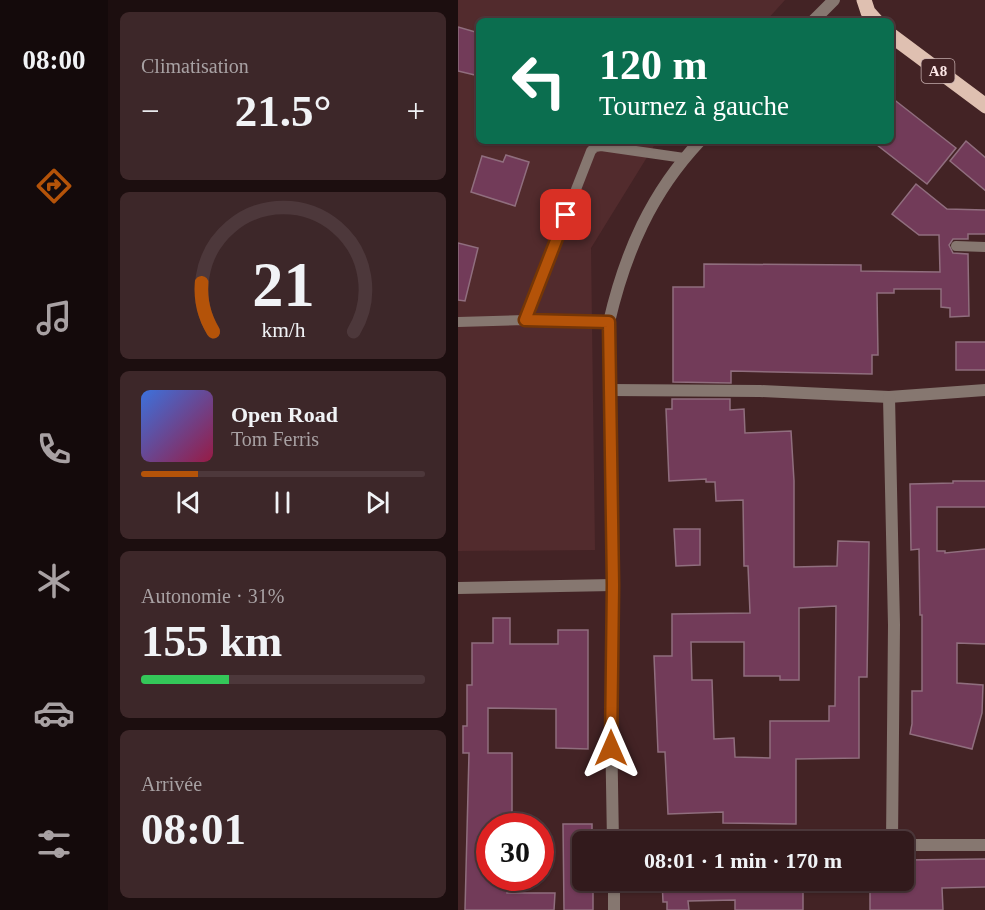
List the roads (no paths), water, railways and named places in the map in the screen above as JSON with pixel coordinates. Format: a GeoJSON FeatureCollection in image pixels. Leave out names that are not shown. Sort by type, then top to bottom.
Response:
{"type":"FeatureCollection","features":[{"type":"Feature","properties":{"kind":"main road"},"geometry":{"type":"LineString","coordinates":[[864,0],[868,12],[873,18]]}},
{"type":"Feature","properties":{"kind":"main road","name":"A8"},"geometry":{"type":"LineString","coordinates":[[894,37],[986,106]]}},
{"type":"Feature","properties":{"kind":"street"},"geometry":{"type":"LineString","coordinates":[[816,18],[834,0]]}},
{"type":"Feature","properties":{"kind":"street"},"geometry":{"type":"LineString","coordinates":[[612,831],[613,585],[609,322],[618,285],[649,209],[684,158],[697,144]]}},
{"type":"Feature","properties":{"kind":"street"},"geometry":{"type":"LineString","coordinates":[[610,390],[760,391],[889,397],[986,390]]}},
{"type":"Feature","properties":{"kind":"street"},"geometry":{"type":"LineString","coordinates":[[889,397],[894,625],[892,831]]}},
{"type":"Feature","properties":{"kind":"street"},"geometry":{"type":"LineString","coordinates":[[458,588],[613,585]]}},
{"type":"Feature","properties":{"kind":"street"},"geometry":{"type":"LineString","coordinates":[[914,845],[986,845]]}},
{"type":"Feature","properties":{"kind":"street"},"geometry":{"type":"LineString","coordinates":[[614,891],[614,910]]}},
{"type":"Feature","properties":{"kind":"lane"},"geometry":{"type":"LineString","coordinates":[[525,320],[591,151],[601,146],[684,158]]}},
{"type":"Feature","properties":{"kind":"lane"},"geometry":{"type":"LineString","coordinates":[[956,246],[986,247]]}},
{"type":"Feature","properties":{"kind":"lane"},"geometry":{"type":"LineString","coordinates":[[458,322],[525,320],[609,322]]}}]}
